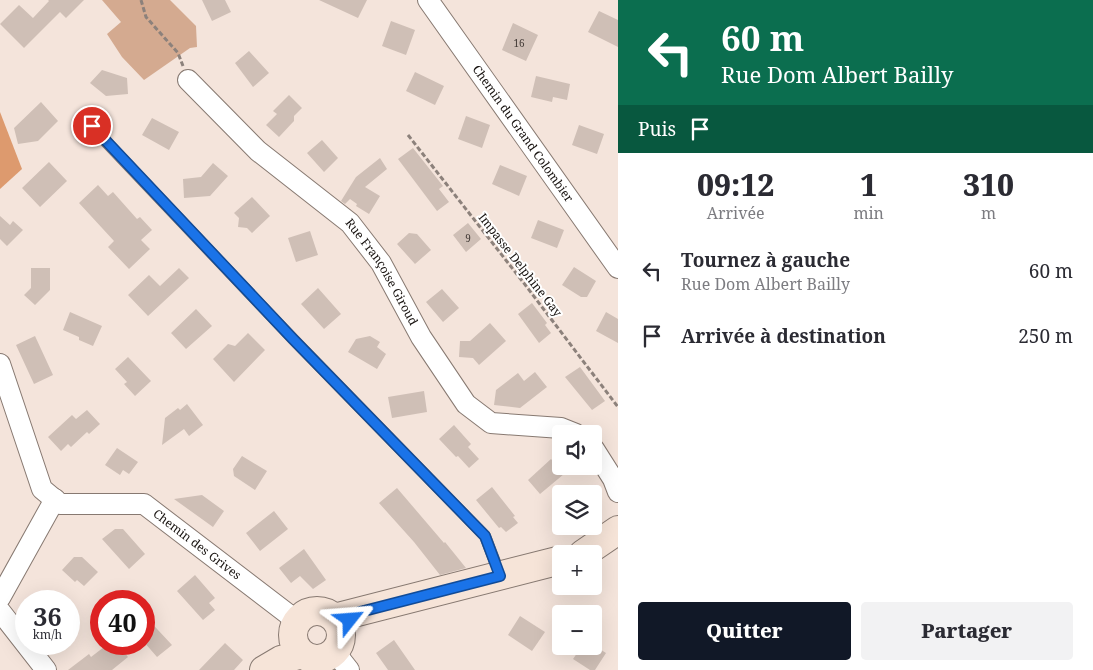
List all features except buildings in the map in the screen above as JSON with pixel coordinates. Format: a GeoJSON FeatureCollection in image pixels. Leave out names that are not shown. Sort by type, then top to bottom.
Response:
{"type":"FeatureCollection","features":[{"type":"Feature","properties":{"kind":"street","name":"Chemin du Grand Colombier"},"geometry":{"type":"LineString","coordinates":[[428,0],[618,268]]}},
{"type":"Feature","properties":{"kind":"street","name":"Rue Françoise Giroud"},"geometry":{"type":"LineString","coordinates":[[188,80],[258,150],[350,223],[381,263],[421,337],[466,404],[491,423],[552,427]]}},
{"type":"Feature","properties":{"kind":"street"},"geometry":{"type":"LineString","coordinates":[[0,364],[42,489],[55,499],[0,598]]}},
{"type":"Feature","properties":{"kind":"street"},"geometry":{"type":"LineString","coordinates":[[602,462],[618,492]]}},
{"type":"Feature","properties":{"kind":"street","name":"Chemin des Grives"},"geometry":{"type":"LineString","coordinates":[[55,499],[60,504],[144,504],[288,650]]}},
{"type":"Feature","properties":{"kind":"street"},"geometry":{"type":"LineString","coordinates":[[596,545],[618,530]]}},
{"type":"Feature","properties":{"kind":"street"},"geometry":{"type":"LineString","coordinates":[[343,636],[322,611],[315,610],[308,612],[288,650],[308,657],[322,658],[343,636],[500,576],[552,562]]}},
{"type":"Feature","properties":{"kind":"street"},"geometry":{"type":"LineString","coordinates":[[0,611],[46,670]]}},
{"type":"Feature","properties":{"kind":"lane"},"geometry":{"type":"LineString","coordinates":[[92,126],[293,339],[485,536],[500,576]]}},
{"type":"Feature","properties":{"kind":"path"},"geometry":{"type":"LineString","coordinates":[[141,0],[146,17],[178,54],[188,80]]}},
{"type":"Feature","properties":{"kind":"path","name":"Impasse Delphine Gay"},"geometry":{"type":"LineString","coordinates":[[408,135],[618,407]]}},
{"type":"Feature","properties":{"kind":"shaded area"},"geometry":{"type":"Polygon","coordinates":[[[102,0],[170,0],[196,26],[197,47],[190,48],[144,80],[122,57],[107,34],[121,22],[102,0]]]}},
{"type":"Feature","properties":{"kind":"shaded area"},"geometry":{"type":"Polygon","coordinates":[[[0,112],[22,169],[0,189],[0,112]]]}},
{"type":"Feature","properties":{"kind":"route"},"geometry":{"type":"LineString","coordinates":[[92,126],[293,339],[485,536],[500,576],[360,612],[350,620]]}}]}
